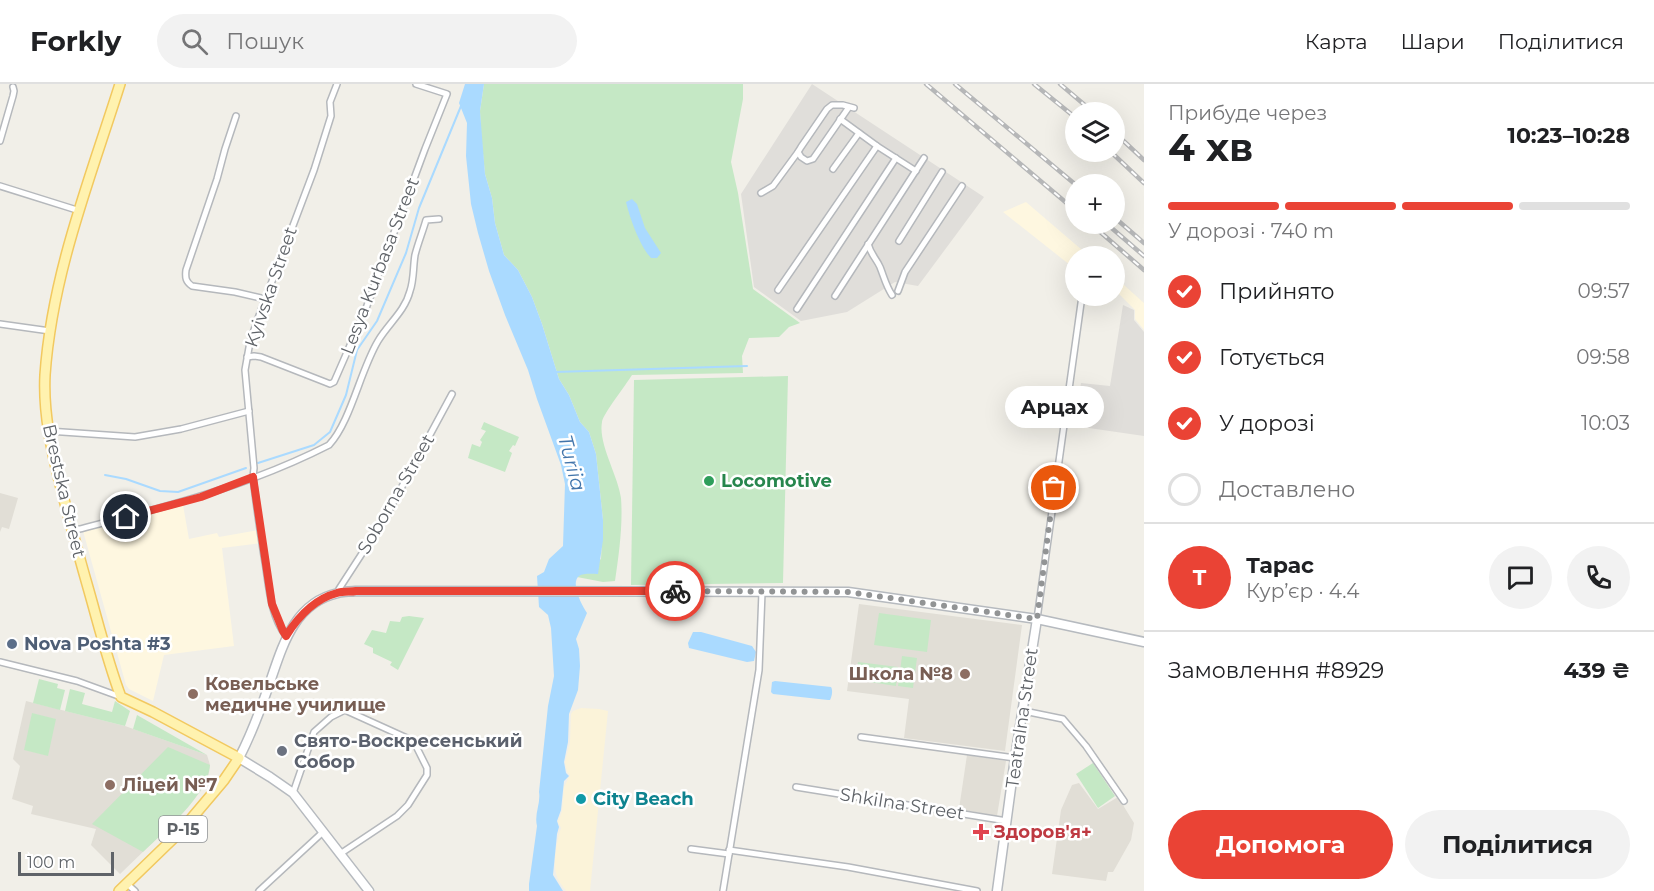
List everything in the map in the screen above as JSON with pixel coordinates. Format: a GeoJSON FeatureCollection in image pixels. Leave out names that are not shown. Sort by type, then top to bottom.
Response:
{"type":"FeatureCollection","features":[{"type":"Feature","properties":{"kind":"main road","name":"Brestska Street"},"geometry":{"type":"LineString","coordinates":[[120,84],[56,296],[45,376],[45,405],[48,431],[72,531],[121,698]]}},
{"type":"Feature","properties":{"kind":"main road"},"geometry":{"type":"LineString","coordinates":[[238,758],[261,709],[286,636],[299,617],[309,608],[322,599],[339,593],[356,591],[848,592],[1037,619],[1144,642]]}},
{"type":"Feature","properties":{"kind":"main road","name":"Teatralna Street"},"geometry":{"type":"LineString","coordinates":[[997,891],[1037,619]]}},
{"type":"Feature","properties":{"kind":"main road"},"geometry":{"type":"LineString","coordinates":[[1035,634],[1044,624],[1052,622]]}},
{"type":"Feature","properties":{"kind":"main road"},"geometry":{"type":"LineString","coordinates":[[121,698],[153,712],[281,783],[293,793],[369,891]]}},
{"type":"Feature","properties":{"kind":"main road","name":"Р-15"},"geometry":{"type":"LineString","coordinates":[[119,891],[180,832],[224,780],[238,758]]}},
{"type":"Feature","properties":{"kind":"street","name":"Kyivska Street"},"geometry":{"type":"LineString","coordinates":[[286,636],[272,604],[253,477],[246,380],[247,357],[265,299],[314,170],[331,116],[330,102],[337,84]]}},
{"type":"Feature","properties":{"kind":"street","name":"Lesya Kurbasa Street"},"geometry":{"type":"LineString","coordinates":[[247,357],[261,357],[330,384],[334,382],[365,311],[424,149],[447,94],[416,84]]}},
{"type":"Feature","properties":{"kind":"street"},"geometry":{"type":"LineString","coordinates":[[0,141],[13,96],[13,87]]}},
{"type":"Feature","properties":{"kind":"street"},"geometry":{"type":"LineString","coordinates":[[761,193],[773,186],[827,109],[832,105],[851,108],[840,119],[813,159],[807,161],[798,152]]}},
{"type":"Feature","properties":{"kind":"street"},"geometry":{"type":"LineString","coordinates":[[236,116],[185,277],[187,283],[192,286],[265,299]]}},
{"type":"Feature","properties":{"kind":"street"},"geometry":{"type":"LineString","coordinates":[[840,119],[916,171]]}},
{"type":"Feature","properties":{"kind":"street"},"geometry":{"type":"LineString","coordinates":[[833,169],[859,133]]}},
{"type":"Feature","properties":{"kind":"street"},"geometry":{"type":"LineString","coordinates":[[778,290],[877,146]]}},
{"type":"Feature","properties":{"kind":"street"},"geometry":{"type":"LineString","coordinates":[[797,309],[897,158]]}},
{"type":"Feature","properties":{"kind":"street"},"geometry":{"type":"LineString","coordinates":[[835,296],[924,158]]}},
{"type":"Feature","properties":{"kind":"street"},"geometry":{"type":"LineString","coordinates":[[899,241],[942,172]]}},
{"type":"Feature","properties":{"kind":"street"},"geometry":{"type":"LineString","coordinates":[[0,186],[80,211]]}},
{"type":"Feature","properties":{"kind":"street"},"geometry":{"type":"LineString","coordinates":[[898,291],[905,272],[962,186]]}},
{"type":"Feature","properties":{"kind":"street","name":"Lesya Kurbasa Street"},"geometry":{"type":"LineString","coordinates":[[72,531],[201,497],[329,445],[344,420],[370,355],[403,308],[410,291],[415,254],[426,220],[439,219]]}},
{"type":"Feature","properties":{"kind":"street"},"geometry":{"type":"LineString","coordinates":[[868,244],[871,254],[880,267],[885,285],[892,295]]}},
{"type":"Feature","properties":{"kind":"street","name":"Teatralna Street"},"geometry":{"type":"LineString","coordinates":[[1037,619],[1081,306]]}},
{"type":"Feature","properties":{"kind":"street"},"geometry":{"type":"LineString","coordinates":[[0,324],[50,331]]}},
{"type":"Feature","properties":{"kind":"street","name":"Soborna Street"},"geometry":{"type":"LineString","coordinates":[[339,593],[385,518],[452,394]]}},
{"type":"Feature","properties":{"kind":"street"},"geometry":{"type":"LineString","coordinates":[[48,431],[135,437],[181,429],[249,411]]}},
{"type":"Feature","properties":{"kind":"street"},"geometry":{"type":"LineString","coordinates":[[723,891],[759,670],[762,592]]}},
{"type":"Feature","properties":{"kind":"street"},"geometry":{"type":"LineString","coordinates":[[0,662],[77,681],[121,698]]}},
{"type":"Feature","properties":{"kind":"street"},"geometry":{"type":"LineString","coordinates":[[293,793],[314,732],[331,717],[345,710],[409,739],[417,746],[427,768],[427,775],[408,805],[397,816],[340,854]]}},
{"type":"Feature","properties":{"kind":"street"},"geometry":{"type":"LineString","coordinates":[[1023,711],[1063,719],[1086,746],[1124,801]]}},
{"type":"Feature","properties":{"kind":"street"},"geometry":{"type":"LineString","coordinates":[[861,737],[1015,758]]}},
{"type":"Feature","properties":{"kind":"street","name":"Shkilna Street"},"geometry":{"type":"LineString","coordinates":[[796,787],[1007,821]]}},
{"type":"Feature","properties":{"kind":"street"},"geometry":{"type":"LineString","coordinates":[[259,891],[323,832]]}},
{"type":"Feature","properties":{"kind":"street"},"geometry":{"type":"LineString","coordinates":[[691,849],[848,867],[977,891]]}},
{"type":"Feature","properties":{"kind":"street"},"geometry":{"type":"LineString","coordinates":[[126,883],[135,891]]}},
{"type":"Feature","properties":{"kind":"shaded area"},"geometry":{"type":"Polygon","coordinates":[[[812,84],[984,197],[918,286],[895,282],[847,312],[801,321],[754,287],[741,194],[812,84]]]}},
{"type":"Feature","properties":{"kind":"shaded area"},"geometry":{"type":"Polygon","coordinates":[[[1026,202],[1077,246],[1065,246],[1065,261],[1003,212],[1026,202]]]}},
{"type":"Feature","properties":{"kind":"shaded area"},"geometry":{"type":"Polygon","coordinates":[[[1125,286],[1144,303],[1144,330],[1135,319],[1135,310],[1125,300],[1125,286]]]}},
{"type":"Feature","properties":{"kind":"shaded area"},"geometry":{"type":"Polygon","coordinates":[[[1123,306],[1125,306],[1134,310],[1134,320],[1144,332],[1144,436],[1075,426],[1081,383],[1110,386],[1123,306]]]}},
{"type":"Feature","properties":{"kind":"shaded area"},"geometry":{"type":"Polygon","coordinates":[[[0,493],[18,498],[9,529],[2,527],[0,532],[0,493]]]}},
{"type":"Feature","properties":{"kind":"shaded area"},"geometry":{"type":"Polygon","coordinates":[[[183,505],[189,539],[217,533],[219,537],[259,530],[261,543],[222,548],[234,646],[164,655],[153,701],[129,689],[126,685],[83,531],[183,505]]]}},
{"type":"Feature","properties":{"kind":"shaded area","name":"Школа №8"},"geometry":{"type":"Polygon","coordinates":[[[859,604],[1022,625],[1005,751],[904,738],[909,699],[847,691],[859,604]]]}},
{"type":"Feature","properties":{"kind":"shaded area","name":"Ліцей №7"},"geometry":{"type":"Polygon","coordinates":[[[26,701],[125,726],[207,755],[210,765],[208,778],[200,792],[177,819],[120,874],[91,845],[96,829],[31,814],[33,806],[12,799],[20,766],[13,759],[26,701]]]}},
{"type":"Feature","properties":{"kind":"shaded area"},"geometry":{"type":"Polygon","coordinates":[[[967,755],[1006,761],[997,816],[959,809],[967,755]]]}},
{"type":"Feature","properties":{"kind":"shaded area"},"geometry":{"type":"Polygon","coordinates":[[[1079,783],[1098,809],[1118,797],[1134,823],[1131,840],[1113,872],[1108,872],[1106,881],[1052,874],[1061,810],[1072,785],[1079,783]]]}},
{"type":"Feature","properties":{"kind":"green space"},"geometry":{"type":"Polygon","coordinates":[[[484,84],[743,84],[743,99],[731,162],[753,289],[800,323],[789,327],[779,337],[749,338],[742,356],[743,373],[632,375],[610,406],[602,422],[605,450],[621,498],[621,529],[615,581],[603,582],[577,577],[601,559],[603,520],[596,454],[589,432],[580,422],[569,395],[559,379],[532,297],[518,270],[504,255],[485,174],[480,111],[484,84]]]}},
{"type":"Feature","properties":{"kind":"green space","name":"Locomotive"},"geometry":{"type":"Polygon","coordinates":[[[788,376],[783,583],[631,585],[634,380],[788,376]]]}},
{"type":"Feature","properties":{"kind":"green space"},"geometry":{"type":"Polygon","coordinates":[[[484,422],[519,437],[515,446],[513,445],[509,451],[512,453],[505,472],[468,458],[472,444],[480,447],[482,442],[480,440],[486,431],[481,429],[484,422]]]}},
{"type":"Feature","properties":{"kind":"green space"},"geometry":{"type":"Polygon","coordinates":[[[879,613],[931,620],[927,652],[874,645],[879,613]]]}},
{"type":"Feature","properties":{"kind":"green space"},"geometry":{"type":"Polygon","coordinates":[[[402,617],[424,618],[398,670],[390,665],[392,662],[373,653],[373,648],[364,644],[372,630],[386,633],[390,621],[400,622],[402,617]]]}},
{"type":"Feature","properties":{"kind":"green space"},"geometry":{"type":"Polygon","coordinates":[[[902,656],[917,658],[913,688],[898,686],[902,656]]]}},
{"type":"Feature","properties":{"kind":"green space"},"geometry":{"type":"Polygon","coordinates":[[[858,662],[898,667],[896,686],[856,680],[858,662]]]}},
{"type":"Feature","properties":{"kind":"green space"},"geometry":{"type":"Polygon","coordinates":[[[39,679],[58,684],[57,688],[65,690],[60,710],[33,703],[39,679]]]}},
{"type":"Feature","properties":{"kind":"green space"},"geometry":{"type":"Polygon","coordinates":[[[70,689],[85,693],[82,704],[112,712],[115,701],[130,711],[125,726],[65,711],[70,689]]]}},
{"type":"Feature","properties":{"kind":"green space"},"geometry":{"type":"Polygon","coordinates":[[[32,713],[56,719],[48,756],[24,750],[32,713]]]}},
{"type":"Feature","properties":{"kind":"green space"},"geometry":{"type":"Polygon","coordinates":[[[137,715],[207,755],[133,729],[137,715]]]}},
{"type":"Feature","properties":{"kind":"green space"},"geometry":{"type":"Polygon","coordinates":[[[168,747],[210,765],[202,788],[173,824],[143,852],[92,824],[168,747]]]}},
{"type":"Feature","properties":{"kind":"green space"},"geometry":{"type":"Polygon","coordinates":[[[1093,763],[1115,796],[1098,808],[1076,774],[1093,763]]]}},
{"type":"Feature","properties":{"kind":"sand","name":"City Beach"},"geometry":{"type":"Polygon","coordinates":[[[581,708],[608,711],[590,891],[566,891],[557,878],[555,869],[561,828],[558,822],[562,811],[564,787],[570,775],[565,762],[570,742],[571,714],[581,708]]]}},
{"type":"Feature","properties":{"kind":"water","name":"Turiia"},"geometry":{"type":"Polygon","coordinates":[[[465,84],[484,84],[480,111],[485,174],[504,255],[518,270],[532,297],[559,379],[569,395],[580,422],[589,432],[596,454],[603,540],[598,574],[581,575],[576,584],[582,605],[587,613],[576,639],[580,666],[578,690],[569,714],[568,742],[564,762],[566,773],[569,776],[564,781],[561,810],[557,821],[559,827],[553,875],[563,891],[529,891],[529,884],[548,706],[554,676],[551,628],[548,615],[539,607],[537,576],[544,572],[549,559],[563,546],[565,484],[561,465],[528,370],[489,271],[478,233],[471,204],[466,156],[467,123],[459,103],[465,84]]]}},
{"type":"Feature","properties":{"kind":"water"},"geometry":{"type":"Polygon","coordinates":[[[632,199],[637,204],[645,228],[661,253],[657,258],[651,258],[636,232],[626,202],[632,199]]]}},
{"type":"Feature","properties":{"kind":"water"},"geometry":{"type":"Polygon","coordinates":[[[693,632],[701,632],[752,646],[756,652],[754,661],[747,662],[689,648],[688,643],[693,632]]]}},
{"type":"Feature","properties":{"kind":"water"},"geometry":{"type":"Polygon","coordinates":[[[772,682],[831,687],[831,697],[828,700],[773,694],[771,692],[772,682]]]}},
{"type":"Feature","properties":{"kind":"waterway"},"geometry":{"type":"LineString","coordinates":[[258,463],[314,445],[330,432],[346,395],[357,350],[377,321],[406,253],[419,208],[461,106]]}},
{"type":"Feature","properties":{"kind":"waterway"},"geometry":{"type":"LineString","coordinates":[[555,372],[747,366]]}},
{"type":"Feature","properties":{"kind":"waterway"},"geometry":{"type":"LineString","coordinates":[[105,475],[126,479],[160,491],[178,492],[246,468]]}},
{"type":"Feature","properties":{"kind":"railway"},"geometry":{"type":"LineString","coordinates":[[926,84],[1065,202]]}},
{"type":"Feature","properties":{"kind":"railway"},"geometry":{"type":"LineString","coordinates":[[955,84],[1065,176]]}},
{"type":"Feature","properties":{"kind":"railway"},"geometry":{"type":"LineString","coordinates":[[1034,84],[1065,109]]}},
{"type":"Feature","properties":{"kind":"railway"},"geometry":{"type":"LineString","coordinates":[[1060,84],[1081,102]]}},
{"type":"Feature","properties":{"kind":"railway"},"geometry":{"type":"LineString","coordinates":[[1125,142],[1144,160]]}},
{"type":"Feature","properties":{"kind":"railway"},"geometry":{"type":"LineString","coordinates":[[1122,162],[1144,183]]}},
{"type":"Feature","properties":{"kind":"railway"},"geometry":{"type":"LineString","coordinates":[[1125,227],[1144,243]]}},
{"type":"Feature","properties":{"kind":"railway"},"geometry":{"type":"LineString","coordinates":[[1103,234],[1144,270]]}},
{"type":"Feature","properties":{"kind":"railway"},"geometry":{"type":"LineString","coordinates":[[1119,234],[1144,256]]}},
{"type":"Feature","properties":{"kind":"way so far"},"geometry":{"type":"LineString","coordinates":[[675,591],[848,592],[1037,619],[1054,488]]}},
{"type":"Feature","properties":{"kind":"place","name":"Locomotive"},"geometry":{"type":"Point","coordinates":[709,481]}},
{"type":"Feature","properties":{"kind":"place","name":"Арцах"},"geometry":{"type":"Point","coordinates":[1054,488]}},
{"type":"Feature","properties":{"kind":"place","name":"Nova Poshta #3"},"geometry":{"type":"Point","coordinates":[12,644]}},
{"type":"Feature","properties":{"kind":"place","name":"Школа №8"},"geometry":{"type":"Point","coordinates":[965,674]}},
{"type":"Feature","properties":{"kind":"place","name":"Ковельське медичне училище"},"geometry":{"type":"Point","coordinates":[193,694]}},
{"type":"Feature","properties":{"kind":"place","name":"Свято-Воскресенський Собор"},"geometry":{"type":"Point","coordinates":[282,751]}},
{"type":"Feature","properties":{"kind":"place","name":"Ліцей №7"},"geometry":{"type":"Point","coordinates":[110,785]}},
{"type":"Feature","properties":{"kind":"place","name":"City Beach"},"geometry":{"type":"Point","coordinates":[581,799]}},
{"type":"Feature","properties":{"kind":"place","name":"Здоров'я+"},"geometry":{"type":"Point","coordinates":[981,832]}},
{"type":"Feature","properties":{"kind":"route"},"geometry":{"type":"LineString","coordinates":[[126,517],[201,497],[253,477],[272,604],[286,636],[299,617],[309,608],[337,593],[356,591],[675,591]]}}]}
